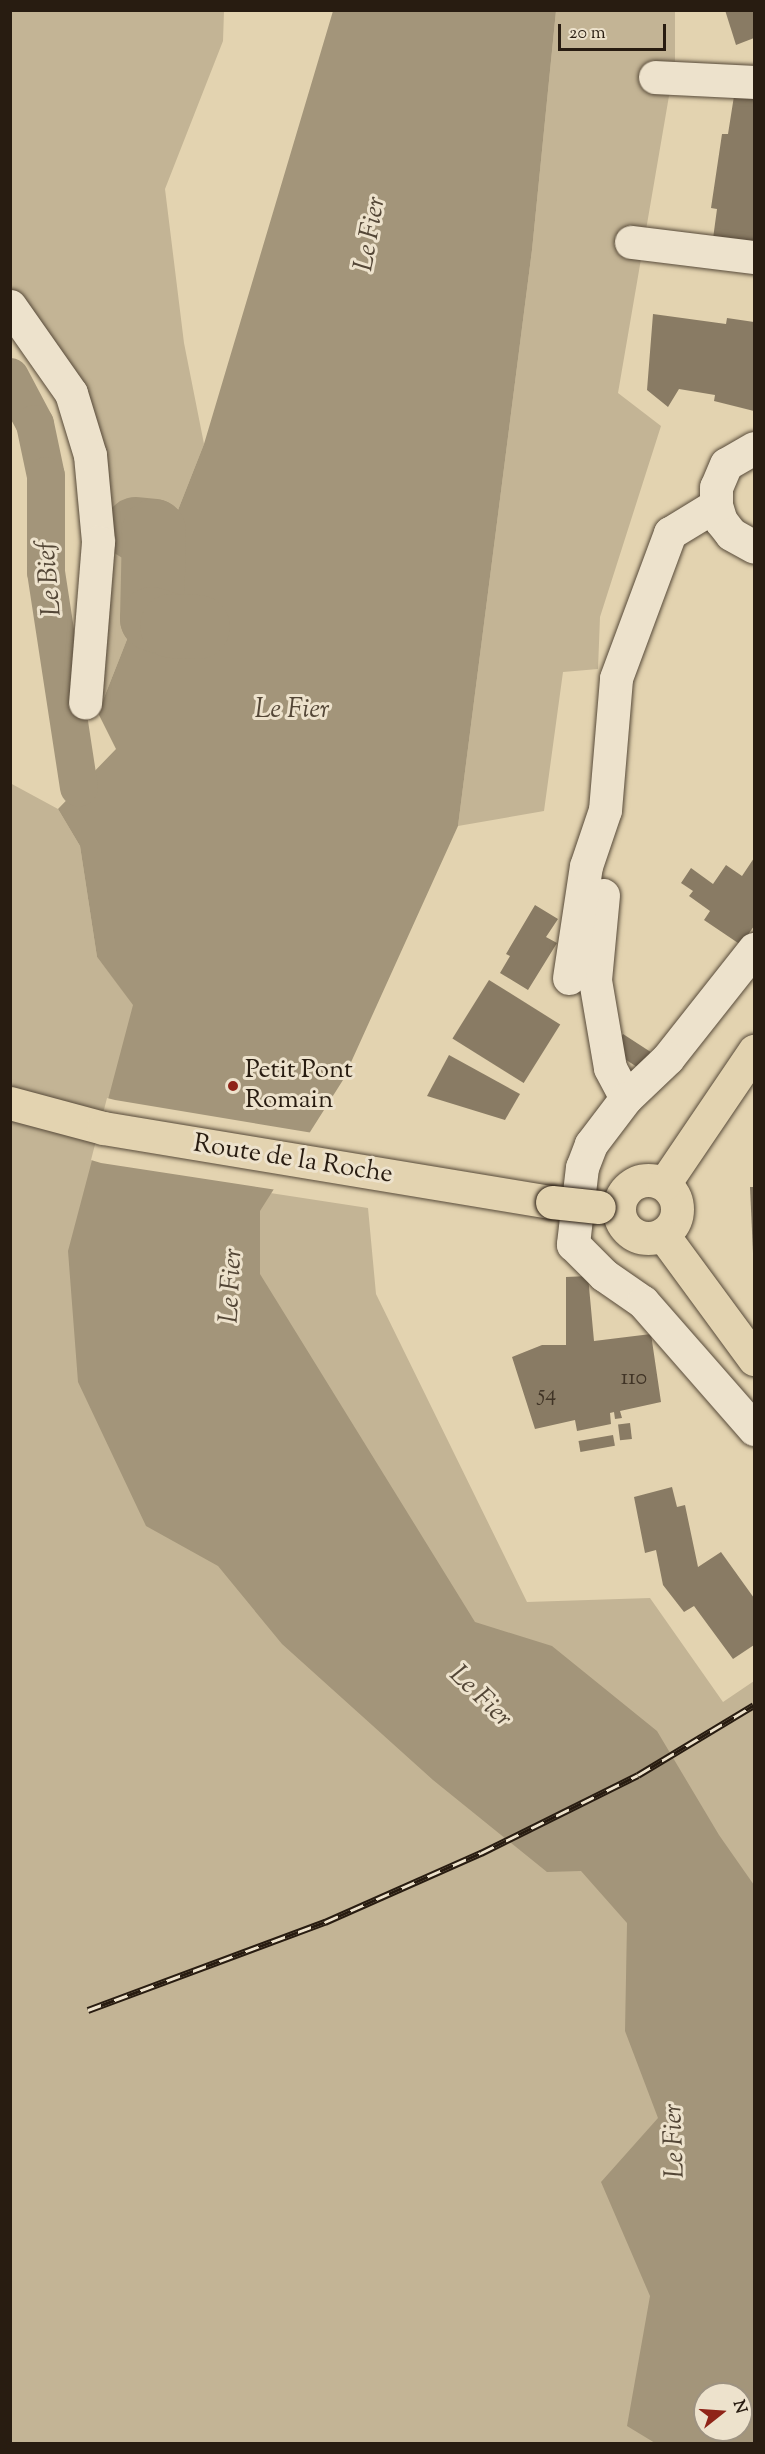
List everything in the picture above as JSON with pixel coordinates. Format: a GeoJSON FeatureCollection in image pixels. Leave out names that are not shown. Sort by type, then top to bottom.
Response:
{"type":"FeatureCollection","features":[{"type":"Feature","properties":{"kind":"main road"},"geometry":{"type":"LineString","coordinates":[[664,1184],[754,1051]]}},
{"type":"Feature","properties":{"kind":"main road","name":"Route de la Roche"},"geometry":{"type":"LineString","coordinates":[[22,1106],[168,1140],[609,1208]]}},
{"type":"Feature","properties":{"kind":"main road"},"geometry":{"type":"LineString","coordinates":[[644,1180],[664,1184],[678,1204],[674,1222],[663,1235],[650,1239],[628,1231],[609,1208],[621,1199],[633,1183],[644,1180]]}},
{"type":"Feature","properties":{"kind":"main road"},"geometry":{"type":"LineString","coordinates":[[663,1235],[754,1359]]}},
{"type":"Feature","properties":{"kind":"street"},"geometry":{"type":"LineString","coordinates":[[655,77],[754,82]]}},
{"type":"Feature","properties":{"kind":"street"},"geometry":{"type":"LineString","coordinates":[[631,242],[754,257]]}},
{"type":"Feature","properties":{"kind":"street"},"geometry":{"type":"LineString","coordinates":[[10,306],[71,393],[90,455],[98,542],[85,702]]}},
{"type":"Feature","properties":{"kind":"street"},"geometry":{"type":"LineString","coordinates":[[754,448],[726,464],[716,487],[716,504],[731,534],[754,547]]}},
{"type":"Feature","properties":{"kind":"street"},"geometry":{"type":"LineString","coordinates":[[626,1098],[610,1068],[595,980],[610,849],[605,810],[616,678],[631,632],[670,533],[716,504]]}},
{"type":"Feature","properties":{"kind":"street"},"geometry":{"type":"LineString","coordinates":[[569,978],[586,866],[605,810]]}},
{"type":"Feature","properties":{"kind":"street"},"geometry":{"type":"LineString","coordinates":[[754,949],[668,1058],[626,1098],[591,1144],[582,1167],[573,1244],[604,1275],[643,1302],[754,1429]]}},
{"type":"Feature","properties":{"kind":"shaded area"},"geometry":{"type":"Polygon","coordinates":[[[10,11],[224,11],[223,41],[165,189],[184,343],[204,444],[98,713],[106,525],[90,419],[11,292],[10,11]]]}},
{"type":"Feature","properties":{"kind":"shaded area"},"geometry":{"type":"Polygon","coordinates":[[[556,11],[675,11],[675,61],[618,393],[661,426],[600,617],[598,669],[563,672],[544,811],[458,826],[532,250],[556,11]]]}},
{"type":"Feature","properties":{"kind":"shaded area"},"geometry":{"type":"Polygon","coordinates":[[[10,783],[58,809],[80,846],[97,957],[134,1005],[93,1166],[368,1208],[376,1294],[527,1602],[650,1598],[723,1702],[754,1681],[754,2443],[11,2443],[10,783]]]}},
{"type":"Feature","properties":{"kind":"water","name":"Le Fier"},"geometry":{"type":"Polygon","coordinates":[[[333,11],[556,11],[532,250],[458,826],[343,1080],[260,1211],[260,1274],[475,1622],[552,1646],[657,1731],[719,1835],[754,1885],[754,2443],[655,2443],[627,2426],[650,2296],[601,2182],[658,2118],[625,2031],[627,1923],[581,1871],[547,1872],[433,1780],[282,1644],[218,1566],[146,1526],[78,1382],[68,1251],[133,1005],[97,957],[80,846],[58,809],[116,749],[98,713],[204,444],[333,11]]]}},
{"type":"Feature","properties":{"kind":"pier"},"geometry":{"type":"Polygon","coordinates":[[[107,1098],[313,1133],[277,1190],[101,1163],[91,1160],[107,1098]]]}},
{"type":"Feature","properties":{"kind":"building"},"geometry":{"type":"Polygon","coordinates":[[[725,10],[754,10],[754,38],[736,45],[725,10]]]}},
{"type":"Feature","properties":{"kind":"building"},"geometry":{"type":"Polygon","coordinates":[[[734,96],[754,99],[754,252],[712,246],[717,209],[711,208],[722,134],[728,134],[734,96]]]}},
{"type":"Feature","properties":{"kind":"building"},"geometry":{"type":"Polygon","coordinates":[[[653,314],[726,324],[727,318],[754,322],[754,411],[714,401],[715,395],[679,389],[668,407],[647,390],[653,314]]]}},
{"type":"Feature","properties":{"kind":"building"},"geometry":{"type":"Polygon","coordinates":[[[754,858],[754,926],[741,945],[704,920],[710,911],[689,896],[693,891],[681,883],[691,868],[713,884],[726,865],[742,876],[754,858]]]}},
{"type":"Feature","properties":{"kind":"building"},"geometry":{"type":"Polygon","coordinates":[[[535,905],[558,919],[546,937],[557,943],[528,990],[500,973],[510,956],[506,954],[535,905]]]}},
{"type":"Feature","properties":{"kind":"building"},"geometry":{"type":"Polygon","coordinates":[[[489,980],[560,1025],[524,1083],[452,1039],[489,980]]]}},
{"type":"Feature","properties":{"kind":"building"},"geometry":{"type":"Polygon","coordinates":[[[623,1034],[651,1052],[640,1069],[612,1051],[623,1034]]]}},
{"type":"Feature","properties":{"kind":"building"},"geometry":{"type":"Polygon","coordinates":[[[449,1055],[520,1094],[505,1120],[427,1096],[449,1055]]]}},
{"type":"Feature","properties":{"kind":"building"},"geometry":{"type":"Polygon","coordinates":[[[750,1187],[754,1187],[754,1253],[753,1253],[750,1187]]]}},
{"type":"Feature","properties":{"kind":"building"},"geometry":{"type":"Polygon","coordinates":[[[588,1276],[594,1341],[651,1334],[661,1402],[620,1411],[622,1418],[615,1419],[614,1412],[610,1413],[611,1424],[577,1431],[575,1420],[535,1429],[512,1357],[542,1345],[566,1345],[566,1277],[588,1276]]]}},
{"type":"Feature","properties":{"kind":"building"},"geometry":{"type":"Polygon","coordinates":[[[630,1423],[632,1439],[620,1440],[618,1424],[630,1423]]]}},
{"type":"Feature","properties":{"kind":"building"},"geometry":{"type":"Polygon","coordinates":[[[613,1435],[615,1446],[580,1452],[579,1441],[613,1435]]]}},
{"type":"Feature","properties":{"kind":"building"},"geometry":{"type":"Polygon","coordinates":[[[672,1487],[677,1507],[685,1505],[698,1567],[721,1552],[754,1598],[754,1645],[733,1659],[694,1606],[684,1612],[663,1585],[656,1550],[645,1553],[634,1497],[672,1487]]]}},
{"type":"Feature","properties":{"kind":"waterway","name":"Le Bief"},"geometry":{"type":"LineString","coordinates":[[10,377],[35,424],[46,476],[46,572],[79,787]]}},
{"type":"Feature","properties":{"kind":"waterway"},"geometry":{"type":"LineString","coordinates":[[136,529],[154,531],[152,619],[172,626],[198,627]]}},
{"type":"Feature","properties":{"kind":"railway"},"geometry":{"type":"LineString","coordinates":[[88,2010],[325,1922],[481,1853],[638,1775],[754,1705]]}},
{"type":"Feature","properties":{"kind":"place","name":"Petit Pont Romain"},"geometry":{"type":"Point","coordinates":[233,1086]}}]}
